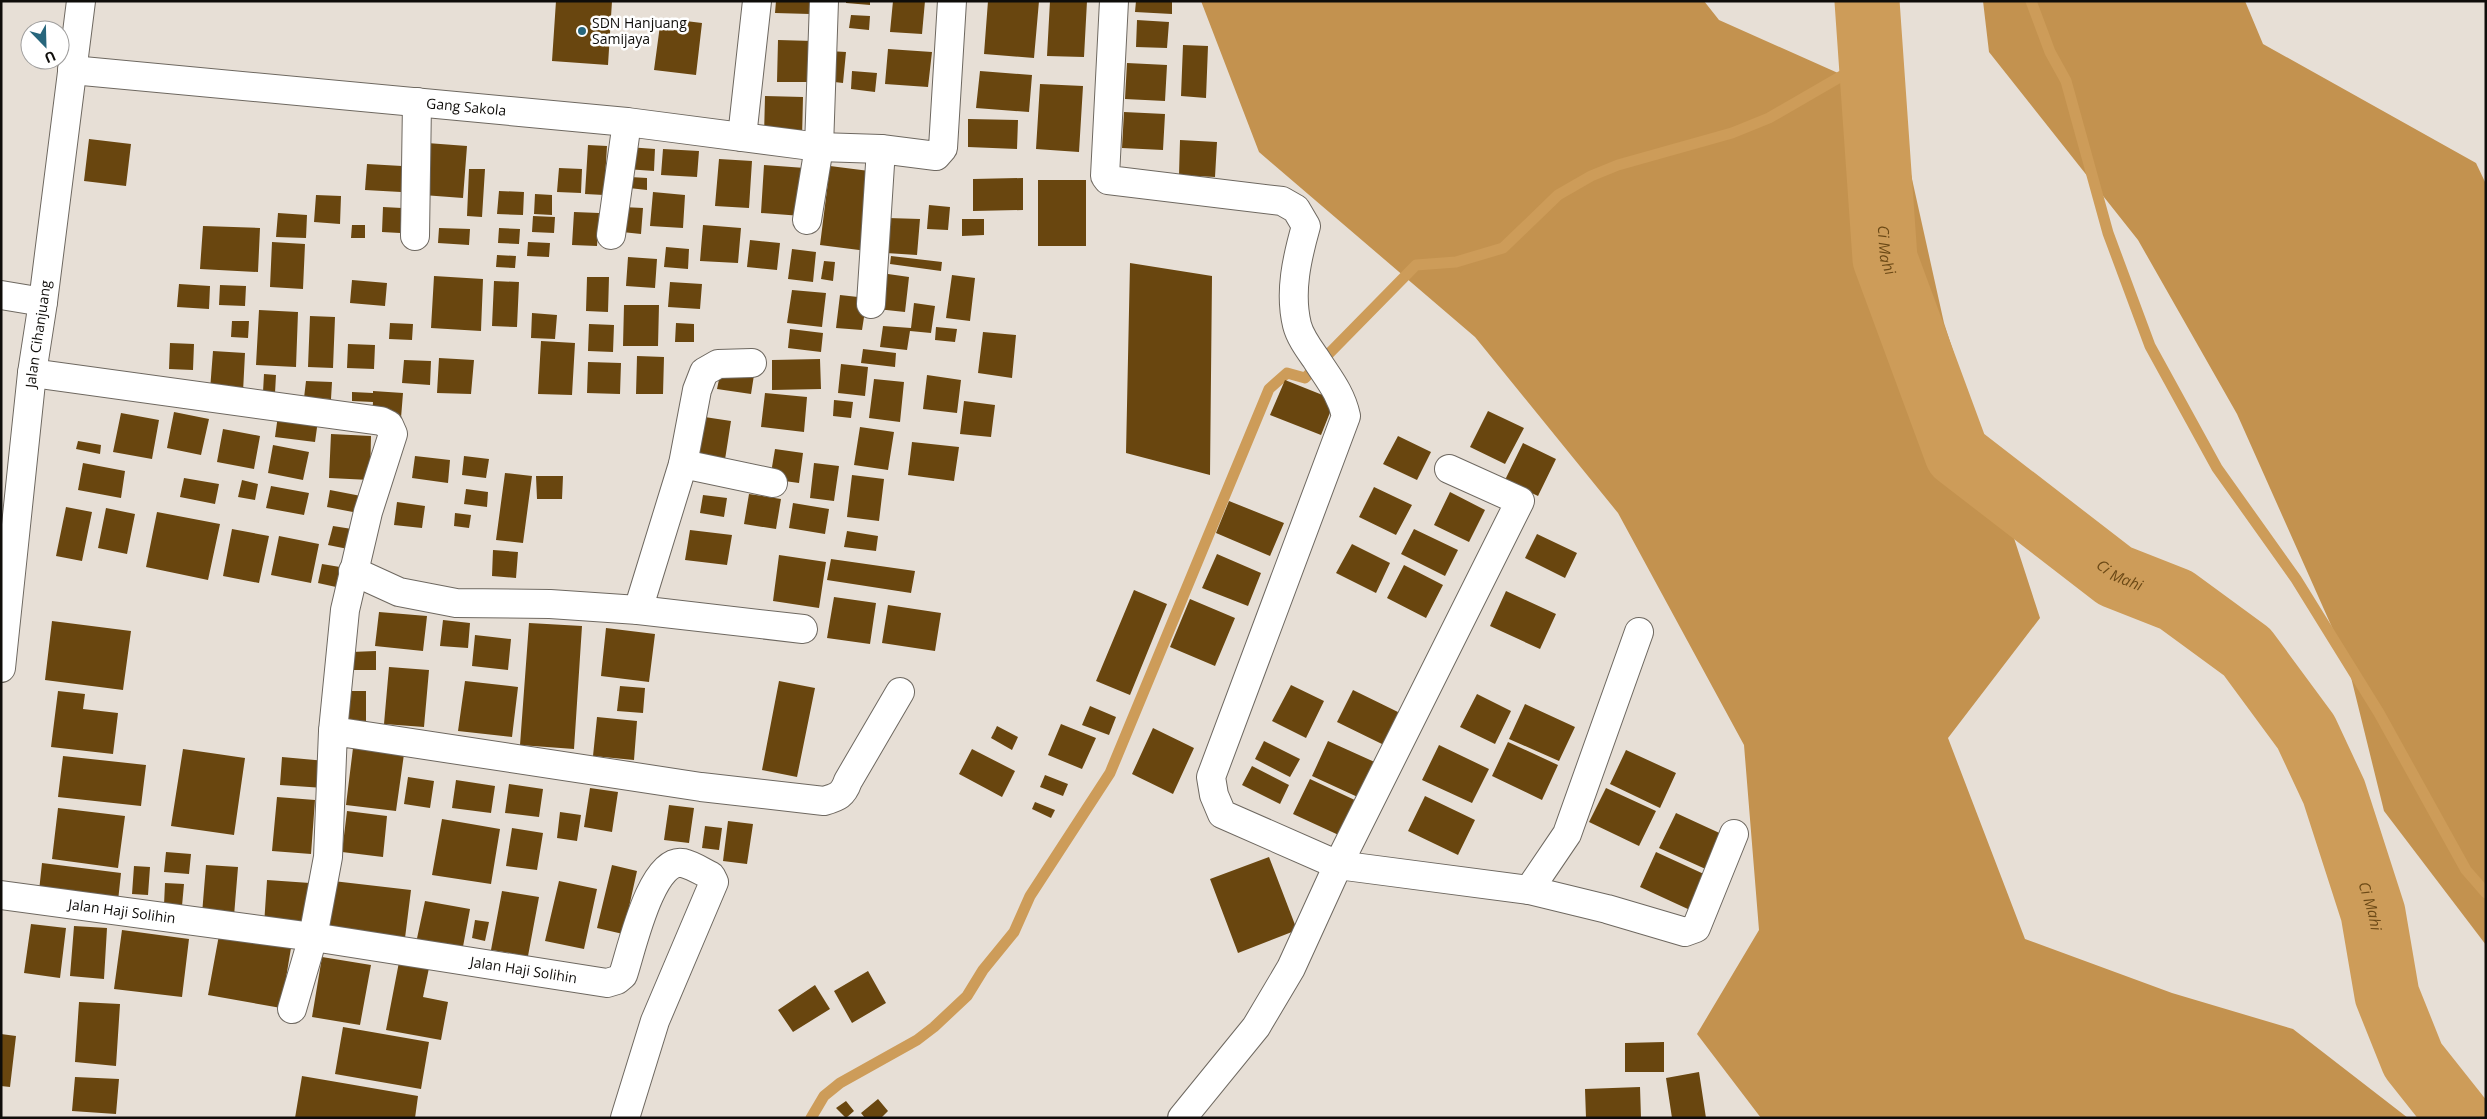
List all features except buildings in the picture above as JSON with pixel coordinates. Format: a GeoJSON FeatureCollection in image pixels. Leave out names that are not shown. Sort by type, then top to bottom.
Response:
{"type":"FeatureCollection","features":[{"type":"Feature","properties":{"kind":"street","name":"Jalan Cihanjuang"},"geometry":{"type":"LineString","coordinates":[[1,668],[32,373],[43,302],[81,1]]}},
{"type":"Feature","properties":{"kind":"street"},"geometry":{"type":"LineString","coordinates":[[742,137],[756,1]]}},
{"type":"Feature","properties":{"kind":"street"},"geometry":{"type":"LineString","coordinates":[[807,220],[819,147],[824,1]]}},
{"type":"Feature","properties":{"kind":"street","name":"Gang Sakola"},"geometry":{"type":"LineString","coordinates":[[72,70],[627,122],[819,147],[936,156],[943,148],[952,1]]}},
{"type":"Feature","properties":{"kind":"street"},"geometry":{"type":"LineString","coordinates":[[1114,1],[1104,171],[1108,180],[1282,201],[1296,209],[1306,226],[1298,256],[1294,292],[1297,326],[1305,342],[1335,386],[1343,401],[1346,416],[1211,777],[1214,795],[1222,814],[1338,866],[1529,890],[1691,931],[1696,928],[1734,834]]}},
{"type":"Feature","properties":{"kind":"street"},"geometry":{"type":"LineString","coordinates":[[415,236],[417,102]]}},
{"type":"Feature","properties":{"kind":"street"},"geometry":{"type":"LineString","coordinates":[[611,235],[627,122]]}},
{"type":"Feature","properties":{"kind":"street"},"geometry":{"type":"LineString","coordinates":[[870,150],[871,304]]}},
{"type":"Feature","properties":{"kind":"street"},"geometry":{"type":"LineString","coordinates":[[1,295],[43,302]]}},
{"type":"Feature","properties":{"kind":"street"},"geometry":{"type":"LineString","coordinates":[[638,610],[683,464],[697,390],[704,372],[718,364],[752,363]]}},
{"type":"Feature","properties":{"kind":"street"},"geometry":{"type":"LineString","coordinates":[[32,373],[381,421],[389,424],[393,434],[368,512],[345,610],[333,731],[328,857],[313,936],[292,1009]]}},
{"type":"Feature","properties":{"kind":"street"},"geometry":{"type":"LineString","coordinates":[[683,464],[773,484]]}},
{"type":"Feature","properties":{"kind":"street"},"geometry":{"type":"LineString","coordinates":[[1182,1118],[1256,1027],[1291,968],[1338,866],[1520,501],[1448,469]]}},
{"type":"Feature","properties":{"kind":"street"},"geometry":{"type":"LineString","coordinates":[[353,571],[399,592],[456,603],[550,604],[638,610],[803,628]]}},
{"type":"Feature","properties":{"kind":"street"},"geometry":{"type":"LineString","coordinates":[[1529,890],[1567,834],[1639,632]]}},
{"type":"Feature","properties":{"kind":"street"},"geometry":{"type":"LineString","coordinates":[[333,731],[701,787],[824,800],[838,797],[844,792],[848,781],[900,692]]}},
{"type":"Feature","properties":{"kind":"street","name":"Jalan Haji Solihin"},"geometry":{"type":"LineString","coordinates":[[1,895],[313,936],[607,983],[617,980],[623,975],[652,886],[671,865],[682,863],[711,876],[714,879],[712,890],[655,1021],[625,1118]]}},
{"type":"Feature","properties":{"kind":"shaded area"},"geometry":{"type":"Polygon","coordinates":[[[1201,1],[1704,1],[1719,20],[1894,98],[1944,323],[2040,618],[1948,738],[2025,939],[2172,993],[2293,1029],[2408,1118],[1761,1118],[1697,1034],[1759,930],[1744,745],[1618,513],[1475,337],[1259,152],[1201,1]]]}},
{"type":"Feature","properties":{"kind":"shaded area"},"geometry":{"type":"Polygon","coordinates":[[[1983,1],[2245,1],[2263,44],[2476,163],[2486,184],[2486,945],[2384,811],[2347,661],[2237,414],[2138,240],[1989,52],[1983,1]]]}},
{"type":"Feature","properties":{"kind":"waterway","name":"Ci Mahi"},"geometry":{"type":"LineString","coordinates":[[1867,1],[1885,259],[1957,454],[2115,576],[2176,600],[2247,652],[2306,732],[2334,792],[2373,913],[2387,995],[2413,1060],[2459,1118]]}},
{"type":"Feature","properties":{"kind":"waterway"},"geometry":{"type":"LineString","coordinates":[[2031,1],[2050,52],[2066,81],[2108,233],[2150,346],[2217,468],[2296,579],[2379,713],[2466,870],[2486,893]]}},
{"type":"Feature","properties":{"kind":"waterway"},"geometry":{"type":"LineString","coordinates":[[811,1118],[824,1096],[840,1083],[917,1040],[934,1027],[967,996],[983,970],[1014,932],[1030,896],[1110,773],[1269,389],[1287,373],[1305,378],[1416,265],[1456,262],[1503,248],[1558,195],[1591,176],[1618,165],[1732,133],[1769,118],[1871,59]]}},
{"type":"Feature","properties":{"kind":"place","name":"SDN Hanjuang Samijaya"},"geometry":{"type":"Point","coordinates":[582,31]}}]}
